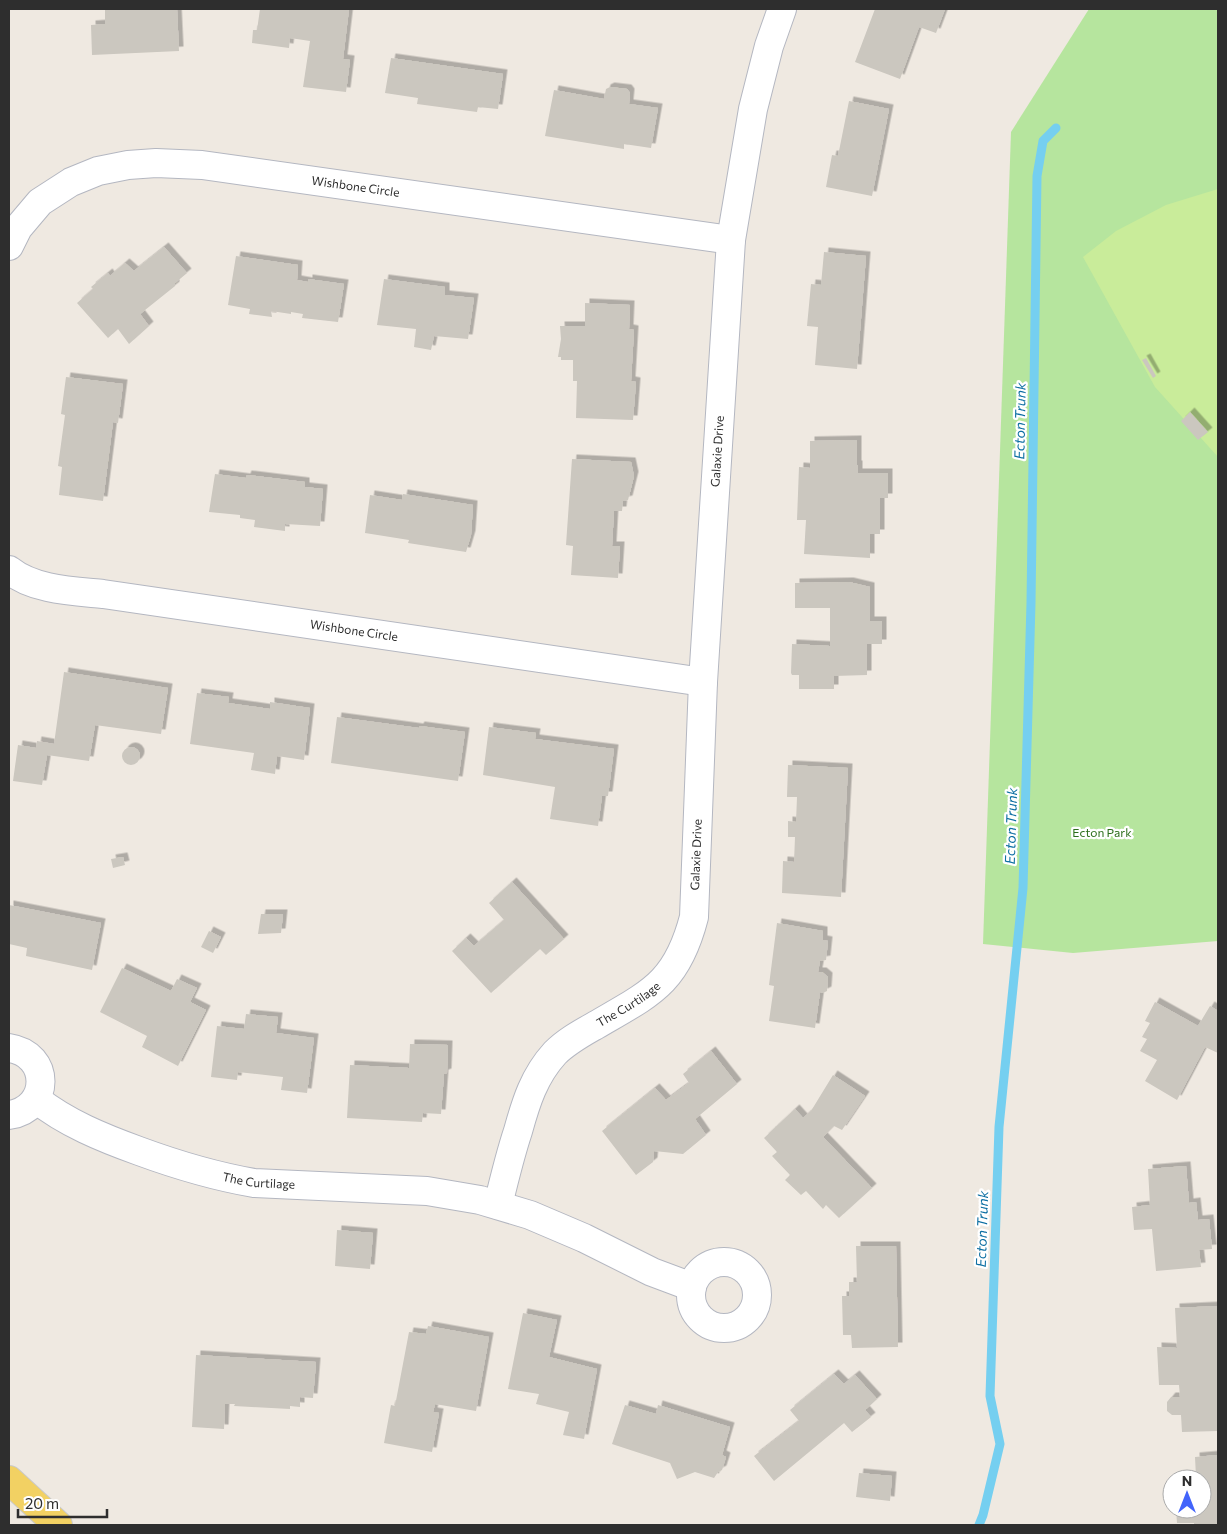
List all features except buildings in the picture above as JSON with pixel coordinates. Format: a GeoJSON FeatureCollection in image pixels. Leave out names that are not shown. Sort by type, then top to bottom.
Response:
{"type":"FeatureCollection","features":[{"type":"Feature","properties":{"kind":"main road"},"geometry":{"type":"LineString","coordinates":[[9,1480],[58,1525]]}},
{"type":"Feature","properties":{"kind":"street","name":"Galaxie Drive"},"geometry":{"type":"LineString","coordinates":[[696,898],[702,682],[731,240],[753,109],[769,46],[782,9]]}},
{"type":"Feature","properties":{"kind":"street","name":"Wishbone Circle"},"geometry":{"type":"LineString","coordinates":[[9,246],[18,228],[40,202],[71,182],[98,171],[128,165],[156,163],[202,165],[731,240]]}},
{"type":"Feature","properties":{"kind":"street","name":"Wishbone Circle"},"geometry":{"type":"LineString","coordinates":[[9,570],[16,576],[35,584],[70,590],[702,682]]}},
{"type":"Feature","properties":{"kind":"street","name":"The Curtilage"},"geometry":{"type":"LineString","coordinates":[[498,1205],[508,1163],[529,1093],[542,1069],[555,1053],[568,1042],[640,999],[658,986],[672,971],[682,954],[690,934],[696,898]]}},
{"type":"Feature","properties":{"kind":"street"},"geometry":{"type":"LineString","coordinates":[[9,1048],[21,1051],[30,1057],[37,1066],[41,1077],[40,1088],[36,1098],[29,1107],[9,1115]]}},
{"type":"Feature","properties":{"kind":"street","name":"The Curtilage"},"geometry":{"type":"LineString","coordinates":[[36,1098],[48,1108],[75,1124],[119,1144],[179,1165],[229,1179],[254,1183],[427,1192],[480,1200],[530,1214],[584,1238],[652,1272],[692,1287]]}},
{"type":"Feature","properties":{"kind":"green space","name":"Ecton Park"},"geometry":{"type":"Polygon","coordinates":[[[1089,9],[1218,9],[1218,941],[1073,953],[983,944],[1011,132],[1089,9]]]}},
{"type":"Feature","properties":{"kind":"green space"},"geometry":{"type":"Polygon","coordinates":[[[1218,189],[1218,457],[1155,387],[1083,257],[1116,231],[1166,205],[1218,189]]]}},
{"type":"Feature","properties":{"kind":"waterway","name":"Ecton Trunk"},"geometry":{"type":"LineString","coordinates":[[979,1525],[1000,1444],[990,1396],[999,1127],[1023,888],[1031,603],[1037,176],[1043,141],[1056,128]]}}]}
